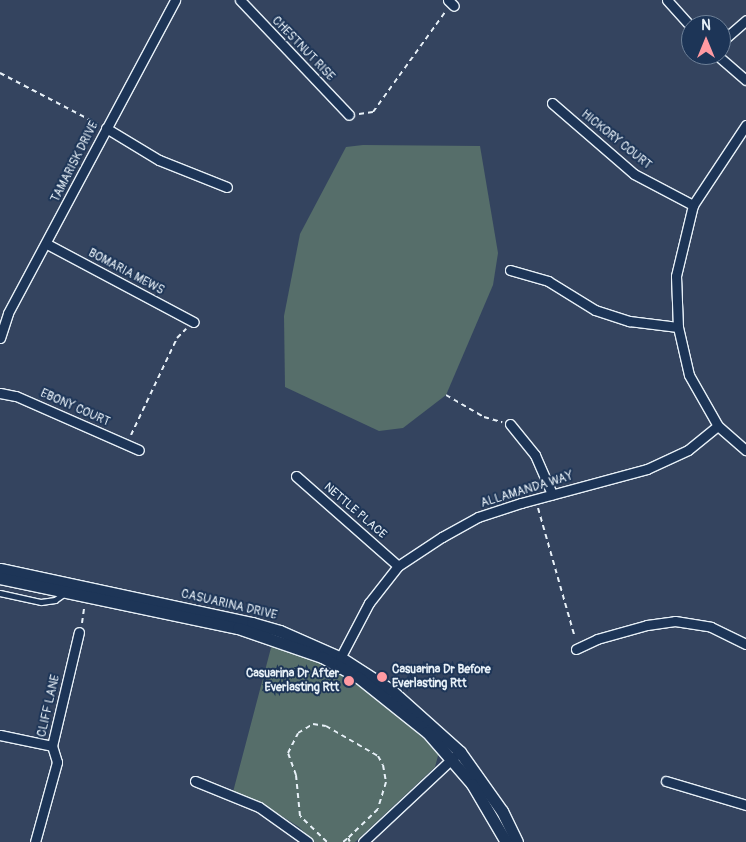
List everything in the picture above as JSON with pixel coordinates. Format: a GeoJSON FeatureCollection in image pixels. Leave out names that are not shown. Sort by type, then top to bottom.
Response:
{"type":"FeatureCollection","features":[{"type":"Feature","properties":{"kind":"street","name":"TAMARISK DRIVE"},"geometry":{"type":"LineString","coordinates":[[0,338],[8,313],[47,244],[106,128],[175,0]]}},
{"type":"Feature","properties":{"kind":"street","name":"CHESTNUT RISE"},"geometry":{"type":"LineString","coordinates":[[240,0],[349,115]]}},
{"type":"Feature","properties":{"kind":"street"},"geometry":{"type":"LineString","coordinates":[[667,0],[681,16]]}},
{"type":"Feature","properties":{"kind":"street"},"geometry":{"type":"LineString","coordinates":[[731,33],[746,20]]}},
{"type":"Feature","properties":{"kind":"street"},"geometry":{"type":"LineString","coordinates":[[729,65],[746,80]]}},
{"type":"Feature","properties":{"kind":"street","name":"HICKORY COURT"},"geometry":{"type":"LineString","coordinates":[[552,104],[634,174],[693,205]]}},
{"type":"Feature","properties":{"kind":"street"},"geometry":{"type":"LineString","coordinates":[[746,125],[693,205],[676,276],[678,327],[689,375],[718,426],[746,450]]}},
{"type":"Feature","properties":{"kind":"street"},"geometry":{"type":"LineString","coordinates":[[106,128],[159,160],[227,187]]}},
{"type":"Feature","properties":{"kind":"street","name":"BOMARIA MEWS"},"geometry":{"type":"LineString","coordinates":[[47,244],[194,322]]}},
{"type":"Feature","properties":{"kind":"street"},"geometry":{"type":"LineString","coordinates":[[510,270],[548,281],[595,310],[629,321],[678,327]]}},
{"type":"Feature","properties":{"kind":"street","name":"EBONY COURT"},"geometry":{"type":"LineString","coordinates":[[0,393],[16,396],[139,450]]}},
{"type":"Feature","properties":{"kind":"street"},"geometry":{"type":"LineString","coordinates":[[510,424],[536,455],[552,494]]}},
{"type":"Feature","properties":{"kind":"street","name":"ALLAMANDA WAY"},"geometry":{"type":"LineString","coordinates":[[338,661],[369,603],[398,566],[478,517],[552,494],[647,469],[688,450],[718,426]]}},
{"type":"Feature","properties":{"kind":"street","name":"NETTLE PLACE"},"geometry":{"type":"LineString","coordinates":[[296,476],[398,566]]}},
{"type":"Feature","properties":{"kind":"street","name":"CASUARINA DRIVE"},"geometry":{"type":"LineString","coordinates":[[0,569],[252,622],[288,634],[338,661],[398,706],[456,755],[502,811],[517,842]]}},
{"type":"Feature","properties":{"kind":"street","name":"CASUARINA DRIVE"},"geometry":{"type":"LineString","coordinates":[[0,578],[238,628],[338,661]]}},
{"type":"Feature","properties":{"kind":"street"},"geometry":{"type":"LineString","coordinates":[[576,649],[613,635],[675,621],[711,627],[746,644]]}},
{"type":"Feature","properties":{"kind":"street","name":"CLIFF LANE"},"geometry":{"type":"LineString","coordinates":[[35,842],[57,762],[52,746],[79,632]]}},
{"type":"Feature","properties":{"kind":"street"},"geometry":{"type":"LineString","coordinates":[[0,735],[52,746]]}},
{"type":"Feature","properties":{"kind":"street"},"geometry":{"type":"LineString","coordinates":[[363,842],[456,755]]}},
{"type":"Feature","properties":{"kind":"street","name":"CASUARINA DRIVE"},"geometry":{"type":"LineString","coordinates":[[456,755],[506,842]]}},
{"type":"Feature","properties":{"kind":"street"},"geometry":{"type":"LineString","coordinates":[[666,780],[746,805]]}},
{"type":"Feature","properties":{"kind":"street"},"geometry":{"type":"LineString","coordinates":[[195,781],[259,807],[308,842]]}},
{"type":"Feature","properties":{"kind":"lane"},"geometry":{"type":"LineString","coordinates":[[0,593],[41,602],[55,600],[66,592]]}},
{"type":"Feature","properties":{"kind":"path"},"geometry":{"type":"LineString","coordinates":[[349,115],[373,112],[444,16],[450,2]]}},
{"type":"Feature","properties":{"kind":"path"},"geometry":{"type":"LineString","coordinates":[[0,73],[106,128]]}},
{"type":"Feature","properties":{"kind":"path"},"geometry":{"type":"LineString","coordinates":[[127,445],[177,338],[194,322]]}},
{"type":"Feature","properties":{"kind":"path"},"geometry":{"type":"LineString","coordinates":[[446,395],[484,417],[510,424]]}},
{"type":"Feature","properties":{"kind":"path"},"geometry":{"type":"LineString","coordinates":[[535,499],[575,633],[576,649]]}},
{"type":"Feature","properties":{"kind":"path"},"geometry":{"type":"LineString","coordinates":[[327,842],[300,816],[296,775],[288,754],[298,733],[313,724],[326,726],[378,756],[383,765],[386,782],[378,809],[343,842]]}},
{"type":"Feature","properties":{"kind":"path"},"geometry":{"type":"LineString","coordinates":[[348,838],[350,842]]}},
{"type":"Feature","properties":{"kind":"green space"},"geometry":{"type":"Polygon","coordinates":[[[363,145],[480,146],[498,253],[493,285],[446,395],[403,428],[379,431],[285,387],[284,316],[300,234],[346,147],[363,145]]]}},
{"type":"Feature","properties":{"kind":"green space"},"geometry":{"type":"Polygon","coordinates":[[[272,644],[301,653],[372,693],[439,752],[435,767],[355,842],[314,842],[299,827],[266,806],[233,792],[272,644]]]}},
{"type":"Feature","properties":{"kind":"place","name":"Casuarina Dr Before Everlasting Rtt"},"geometry":{"type":"Point","coordinates":[382,677]}},
{"type":"Feature","properties":{"kind":"place","name":"Casuarina Dr After Everlasting Rtt"},"geometry":{"type":"Point","coordinates":[349,681]}}]}
